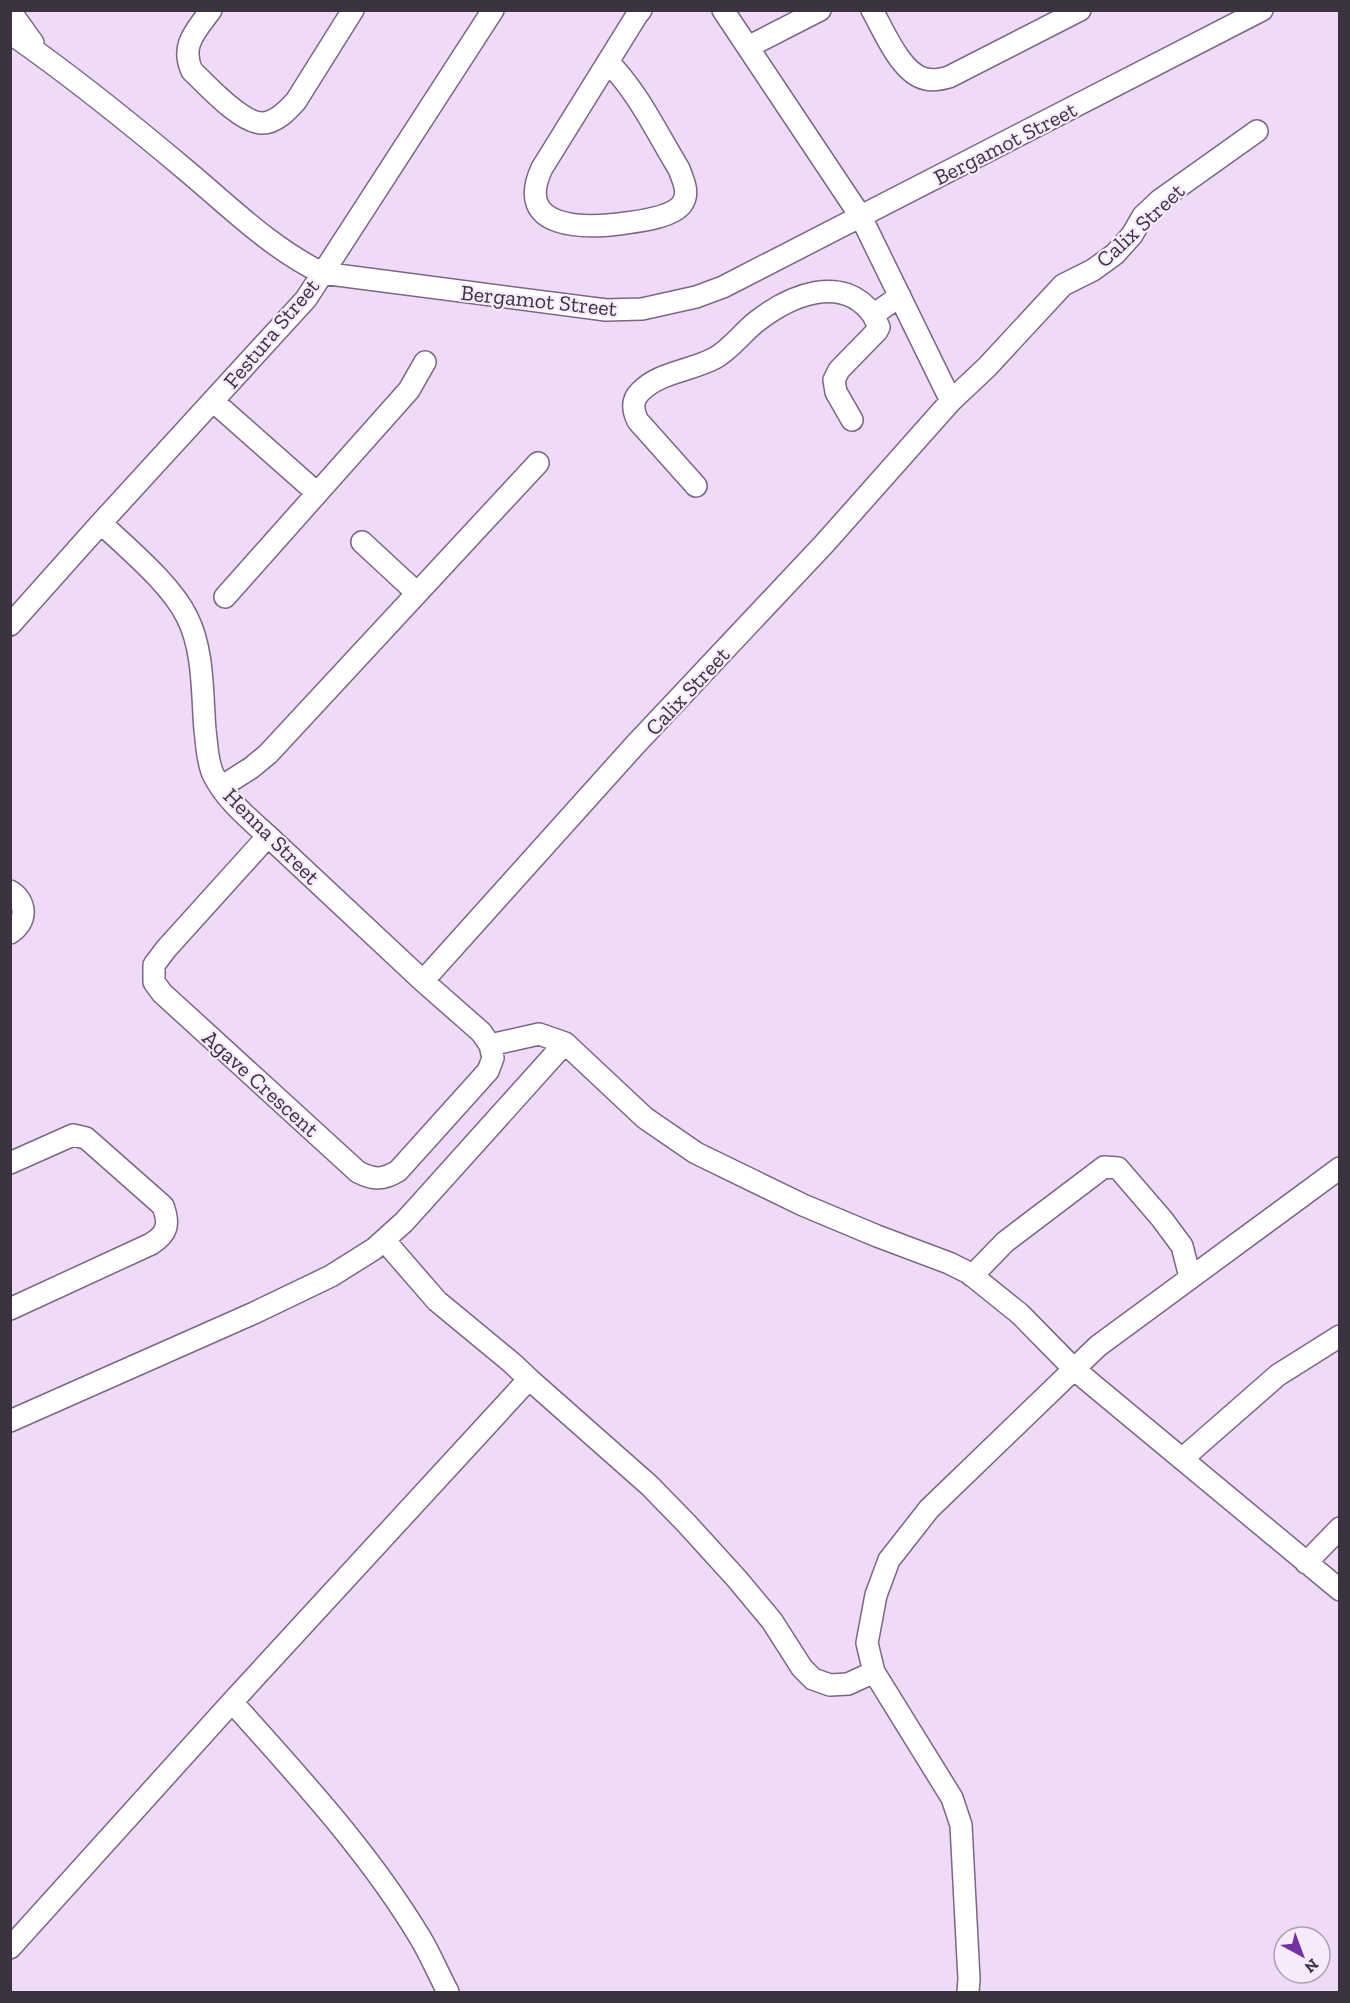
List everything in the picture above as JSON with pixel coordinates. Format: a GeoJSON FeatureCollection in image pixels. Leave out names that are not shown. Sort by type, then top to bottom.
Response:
{"type":"FeatureCollection","features":[{"type":"Feature","properties":{"kind":"street"},"geometry":{"type":"LineString","coordinates":[[211,10],[192,38],[187,50],[187,61],[192,71],[244,118],[262,123],[274,119],[296,101],[353,10]]}},
{"type":"Feature","properties":{"kind":"street","name":"Festura Street"},"geometry":{"type":"LineString","coordinates":[[10,625],[306,299],[493,10]]}},
{"type":"Feature","properties":{"kind":"street"},"geometry":{"type":"LineString","coordinates":[[608,63],[631,89],[679,169],[685,182],[686,194],[683,203],[677,209],[640,221],[583,226],[562,223],[547,216],[538,207],[534,196],[536,180],[608,63],[641,10]]}},
{"type":"Feature","properties":{"kind":"street"},"geometry":{"type":"LineString","coordinates":[[723,10],[861,217],[951,401]]}},
{"type":"Feature","properties":{"kind":"street"},"geometry":{"type":"LineString","coordinates":[[748,47],[820,10]]}},
{"type":"Feature","properties":{"kind":"street"},"geometry":{"type":"LineString","coordinates":[[872,10],[902,63],[924,79],[934,80],[950,77],[1080,10]]}},
{"type":"Feature","properties":{"kind":"street","name":"Bergamot Street"},"geometry":{"type":"LineString","coordinates":[[10,33],[40,53],[275,245],[322,273],[606,309],[642,309],[696,297],[723,287],[1262,10]]}},
{"type":"Feature","properties":{"kind":"street","name":"Bergamot Street"},"geometry":{"type":"LineString","coordinates":[[10,11],[40,53]]}},
{"type":"Feature","properties":{"kind":"street","name":"Calix Street"},"geometry":{"type":"LineString","coordinates":[[423,981],[635,745],[825,543],[951,401],[987,368],[1063,285],[1093,270],[1115,254],[1132,235],[1143,216],[1160,200],[1257,131]]}},
{"type":"Feature","properties":{"kind":"street"},"geometry":{"type":"LineString","coordinates":[[696,486],[639,421],[634,411],[635,399],[641,390],[654,381],[715,358],[756,322],[780,306],[803,296],[827,290],[842,291],[854,298],[873,315],[879,327],[839,370],[834,380],[836,392],[852,420]]}},
{"type":"Feature","properties":{"kind":"street"},"geometry":{"type":"LineString","coordinates":[[873,315],[900,296]]}},
{"type":"Feature","properties":{"kind":"street"},"geometry":{"type":"LineString","coordinates":[[225,597],[410,390],[425,362]]}},
{"type":"Feature","properties":{"kind":"street"},"geometry":{"type":"LineString","coordinates":[[213,401],[317,493]]}},
{"type":"Feature","properties":{"kind":"street"},"geometry":{"type":"LineString","coordinates":[[221,787],[268,754],[538,463]]}},
{"type":"Feature","properties":{"kind":"street","name":"Henna Street"},"geometry":{"type":"LineString","coordinates":[[101,523],[162,583],[187,616],[194,635],[200,669],[208,763],[221,787],[243,814],[481,1032],[490,1045]]}},
{"type":"Feature","properties":{"kind":"street"},"geometry":{"type":"LineString","coordinates":[[362,542],[417,593]]}},
{"type":"Feature","properties":{"kind":"street","name":"Agave Crescent"},"geometry":{"type":"LineString","coordinates":[[267,836],[154,965],[153,982],[162,993],[358,1172],[378,1179],[388,1177],[398,1171],[488,1071],[493,1058],[490,1045]]}},
{"type":"Feature","properties":{"kind":"street"},"geometry":{"type":"LineString","coordinates":[[10,891],[18,897],[24,910],[20,924],[10,933]]}},
{"type":"Feature","properties":{"kind":"street"},"geometry":{"type":"LineString","coordinates":[[490,1045],[539,1034],[565,1043],[645,1118],[696,1153],[803,1205],[949,1263],[972,1276],[1013,1307],[1073,1368],[1340,1590]]}},
{"type":"Feature","properties":{"kind":"street"},"geometry":{"type":"LineString","coordinates":[[10,1421],[254,1313],[331,1276],[374,1249],[423,1201],[565,1043]]}},
{"type":"Feature","properties":{"kind":"street"},"geometry":{"type":"LineString","coordinates":[[10,1163],[73,1135],[78,1135],[86,1138],[163,1206],[167,1217],[163,1237],[10,1310]]}},
{"type":"Feature","properties":{"kind":"street"},"geometry":{"type":"LineString","coordinates":[[972,1276],[1005,1242],[1104,1167],[1118,1168],[1162,1219],[1182,1245],[1190,1278]]}},
{"type":"Feature","properties":{"kind":"street"},"geometry":{"type":"LineString","coordinates":[[968,1992],[964,1876],[960,1825],[955,1807],[934,1767],[874,1672],[867,1643],[876,1596],[889,1560],[929,1509],[1098,1346],[1340,1168]]}},
{"type":"Feature","properties":{"kind":"street"},"geometry":{"type":"LineString","coordinates":[[384,1240],[437,1301],[512,1363],[650,1486],[737,1579],[772,1621],[802,1668],[813,1679],[831,1685],[848,1684],[874,1672]]}},
{"type":"Feature","properties":{"kind":"street"},"geometry":{"type":"LineString","coordinates":[[1182,1459],[1278,1375],[1340,1336]]}},
{"type":"Feature","properties":{"kind":"street"},"geometry":{"type":"LineString","coordinates":[[10,1948],[231,1702],[529,1379]]}},
{"type":"Feature","properties":{"kind":"street"},"geometry":{"type":"LineString","coordinates":[[1306,1563],[1340,1528]]}},
{"type":"Feature","properties":{"kind":"street"},"geometry":{"type":"LineString","coordinates":[[231,1702],[309,1788],[384,1884],[421,1940],[448,1992]]}}]}
